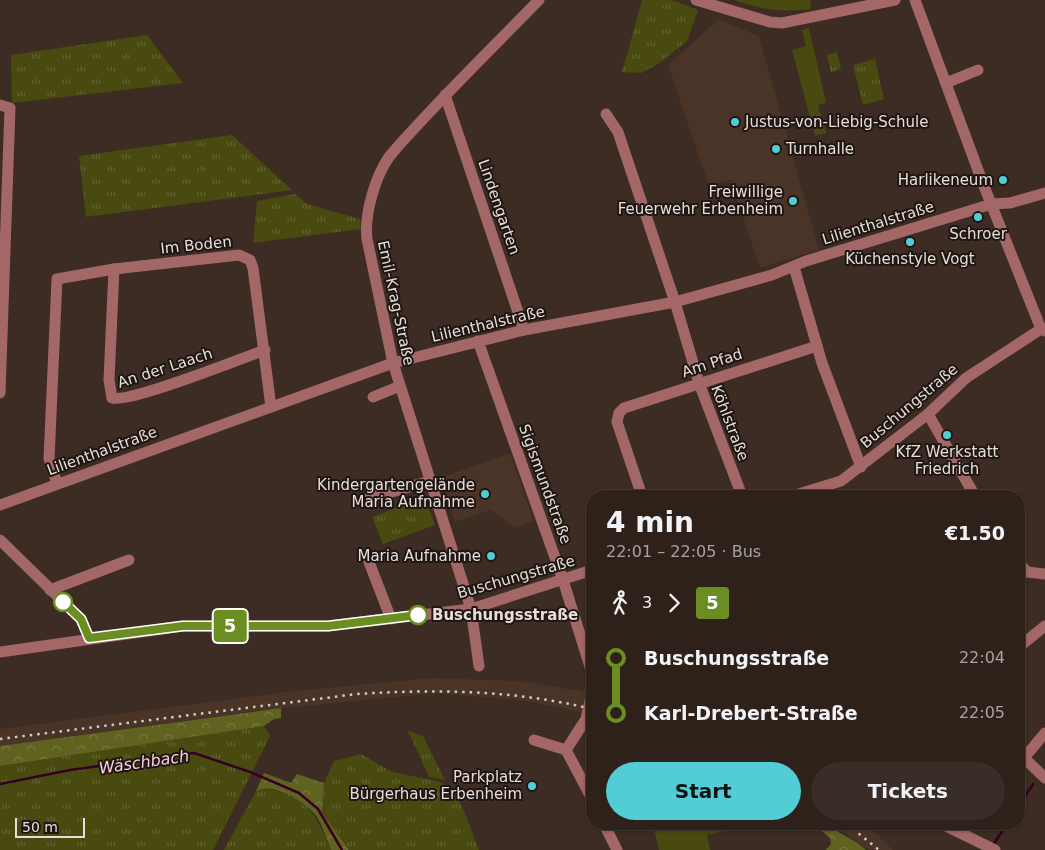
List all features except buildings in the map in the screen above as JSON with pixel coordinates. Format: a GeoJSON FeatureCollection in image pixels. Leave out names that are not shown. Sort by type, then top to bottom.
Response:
{"type":"FeatureCollection","features":[{"type":"Feature","properties":{"kind":"street","name":"Emil-Krag-Straße"},"geometry":{"type":"LineString","coordinates":[[479,666],[471,609],[393,363],[367,240],[367,213],[381,171],[389,157],[445,95],[539,0]]}},
{"type":"Feature","properties":{"kind":"street"},"geometry":{"type":"LineString","coordinates":[[696,0],[770,22],[782,23],[895,0]]}},
{"type":"Feature","properties":{"kind":"street"},"geometry":{"type":"LineString","coordinates":[[915,0],[992,204],[1043,330]]}},
{"type":"Feature","properties":{"kind":"street"},"geometry":{"type":"LineString","coordinates":[[946,83],[978,70]]}},
{"type":"Feature","properties":{"kind":"street","name":"Lindengarten"},"geometry":{"type":"LineString","coordinates":[[445,95],[524,330]]}},
{"type":"Feature","properties":{"kind":"street"},"geometry":{"type":"LineString","coordinates":[[0,393],[5,107]]}},
{"type":"Feature","properties":{"kind":"street","name":"Köhlstraße"},"geometry":{"type":"LineString","coordinates":[[606,114],[618,132],[675,302],[699,383],[740,490]]}},
{"type":"Feature","properties":{"kind":"street","name":"Lilienthalstraße"},"geometry":{"type":"LineString","coordinates":[[0,505],[57,482],[393,363],[524,330],[675,302],[794,267],[992,204],[1010,203],[1045,193]]}},
{"type":"Feature","properties":{"kind":"street","name":"Im Boden"},"geometry":{"type":"LineString","coordinates":[[57,482],[49,459],[57,279],[239,255],[250,260],[253,268],[265,350],[271,407]]}},
{"type":"Feature","properties":{"kind":"street"},"geometry":{"type":"LineString","coordinates":[[794,267],[816,346],[861,467]]}},
{"type":"Feature","properties":{"kind":"street","name":"An der Laach"},"geometry":{"type":"LineString","coordinates":[[114,270],[109,380],[112,398],[117,400],[141,394],[265,350]]}},
{"type":"Feature","properties":{"kind":"street","name":"Buschungstraße"},"geometry":{"type":"LineString","coordinates":[[835,490],[928,414],[966,378],[1043,330]]}},
{"type":"Feature","properties":{"kind":"street","name":"Sigismundstraße"},"geometry":{"type":"LineString","coordinates":[[478,341],[563,580],[586,654]]}},
{"type":"Feature","properties":{"kind":"street","name":"Am Pfad"},"geometry":{"type":"LineString","coordinates":[[640,490],[617,422],[619,413],[624,408],[816,346]]}},
{"type":"Feature","properties":{"kind":"street"},"geometry":{"type":"LineString","coordinates":[[372,397],[400,386]]}},
{"type":"Feature","properties":{"kind":"street"},"geometry":{"type":"LineString","coordinates":[[928,414],[972,490]]}},
{"type":"Feature","properties":{"kind":"street"},"geometry":{"type":"LineString","coordinates":[[367,499],[430,480]]}},
{"type":"Feature","properties":{"kind":"street"},"geometry":{"type":"LineString","coordinates":[[0,540],[81,619],[89,638]]}},
{"type":"Feature","properties":{"kind":"street"},"geometry":{"type":"LineString","coordinates":[[50,590],[129,560]]}},
{"type":"Feature","properties":{"kind":"street"},"geometry":{"type":"LineString","coordinates":[[369,562],[391,618]]}},
{"type":"Feature","properties":{"kind":"street"},"geometry":{"type":"LineString","coordinates":[[1025,570],[1027,572],[1045,574]]}},
{"type":"Feature","properties":{"kind":"street","name":"Buschungstraße"},"geometry":{"type":"LineString","coordinates":[[0,652],[183,626],[328,626],[471,609],[586,572]]}},
{"type":"Feature","properties":{"kind":"street"},"geometry":{"type":"LineString","coordinates":[[1025,643],[1045,626]]}},
{"type":"Feature","properties":{"kind":"street","name":"Sigismundstraße"},"geometry":{"type":"LineString","coordinates":[[566,750],[586,719]]}},
{"type":"Feature","properties":{"kind":"street"},"geometry":{"type":"LineString","coordinates":[[1025,751],[1045,733]]}},
{"type":"Feature","properties":{"kind":"street"},"geometry":{"type":"LineString","coordinates":[[534,740],[566,750],[586,788]]}},
{"type":"Feature","properties":{"kind":"street"},"geometry":{"type":"LineString","coordinates":[[1025,758],[1043,772]]}},
{"type":"Feature","properties":{"kind":"street"},"geometry":{"type":"LineString","coordinates":[[607,830],[617,850]]}},
{"type":"Feature","properties":{"kind":"street"},"geometry":{"type":"LineString","coordinates":[[954,830],[990,848]]}},
{"type":"Feature","properties":{"kind":"shaded area","name":"Justus-von-Liebig-Schule"},"geometry":{"type":"Polygon","coordinates":[[[719,19],[759,36],[819,250],[760,268],[731,180],[709,186],[668,65],[719,19]]]}},
{"type":"Feature","properties":{"kind":"shaded area","name":"Kindergartengelände Maria Aufnahme"},"geometry":{"type":"Polygon","coordinates":[[[510,453],[534,521],[516,528],[490,510],[455,522],[440,478],[510,453]]]}},
{"type":"Feature","properties":{"kind":"shaded area"},"geometry":{"type":"Polygon","coordinates":[[[432,678],[519,681],[586,692],[586,713],[520,700],[435,693],[254,711],[0,746],[0,729],[294,691],[432,678]]]}},
{"type":"Feature","properties":{"kind":"shaded area"},"geometry":{"type":"Polygon","coordinates":[[[841,830],[872,830],[893,850],[869,850],[841,830]]]}},
{"type":"Feature","properties":{"kind":"green space"},"geometry":{"type":"Polygon","coordinates":[[[642,0],[672,0],[698,10],[687,41],[658,64],[641,73],[621,72],[624,65],[622,64],[625,62],[642,0]]]}},
{"type":"Feature","properties":{"kind":"green space"},"geometry":{"type":"Polygon","coordinates":[[[734,0],[810,0],[811,9],[772,9],[734,0]]]}},
{"type":"Feature","properties":{"kind":"green space"},"geometry":{"type":"Polygon","coordinates":[[[809,28],[826,103],[818,105],[826,133],[815,136],[792,50],[806,46],[802,30],[809,28]]]}},
{"type":"Feature","properties":{"kind":"green space"},"geometry":{"type":"Polygon","coordinates":[[[147,35],[183,83],[12,103],[11,55],[147,35]]]}},
{"type":"Feature","properties":{"kind":"green space"},"geometry":{"type":"Polygon","coordinates":[[[837,52],[841,69],[831,72],[827,55],[837,52]]]}},
{"type":"Feature","properties":{"kind":"green space"},"geometry":{"type":"Polygon","coordinates":[[[875,59],[884,99],[863,105],[853,65],[875,59]]]}},
{"type":"Feature","properties":{"kind":"green space"},"geometry":{"type":"Polygon","coordinates":[[[232,135],[292,190],[86,217],[79,156],[232,135]]]}},
{"type":"Feature","properties":{"kind":"green space"},"geometry":{"type":"Polygon","coordinates":[[[295,194],[307,204],[360,219],[361,229],[253,243],[257,201],[295,194]]]}},
{"type":"Feature","properties":{"kind":"green space"},"geometry":{"type":"Polygon","coordinates":[[[425,497],[435,525],[383,544],[372,517],[425,497]]]}},
{"type":"Feature","properties":{"kind":"green space"},"geometry":{"type":"Polygon","coordinates":[[[281,708],[281,718],[274,719],[264,726],[0,766],[0,746],[281,708]]]}},
{"type":"Feature","properties":{"kind":"green space"},"geometry":{"type":"Polygon","coordinates":[[[264,726],[270,736],[213,850],[0,850],[0,766],[264,726]]]}},
{"type":"Feature","properties":{"kind":"green space"},"geometry":{"type":"Polygon","coordinates":[[[408,731],[423,736],[445,780],[429,777],[408,731]]]}},
{"type":"Feature","properties":{"kind":"green space"},"geometry":{"type":"Polygon","coordinates":[[[361,754],[392,772],[437,781],[452,788],[462,806],[479,850],[349,850],[322,813],[324,783],[334,761],[361,754]]]}},
{"type":"Feature","properties":{"kind":"green space"},"geometry":{"type":"Polygon","coordinates":[[[264,773],[291,783],[297,774],[324,783],[322,813],[349,850],[331,850],[317,817],[298,800],[280,791],[271,789],[256,791],[264,773]]]}},
{"type":"Feature","properties":{"kind":"green space"},"geometry":{"type":"Polygon","coordinates":[[[260,788],[288,795],[306,806],[319,824],[331,850],[224,850],[256,791],[260,788]]]}},
{"type":"Feature","properties":{"kind":"green space"},"geometry":{"type":"Polygon","coordinates":[[[654,830],[728,830],[707,835],[710,850],[659,850],[654,830]]]}},
{"type":"Feature","properties":{"kind":"green space"},"geometry":{"type":"Polygon","coordinates":[[[821,830],[836,830],[857,842],[866,850],[826,850],[831,844],[830,838],[821,830]]]}},
{"type":"Feature","properties":{"kind":"waterway","name":"Wäschbach"},"geometry":{"type":"LineString","coordinates":[[0,784],[70,770],[194,753],[250,772],[299,793],[318,809],[342,850]]}},
{"type":"Feature","properties":{"kind":"waterway","name":"Wäschbach"},"geometry":{"type":"LineString","coordinates":[[1025,797],[1033,784]]}},
{"type":"Feature","properties":{"kind":"waterway","name":"Wäschbach"},"geometry":{"type":"LineString","coordinates":[[993,845],[1003,830]]}},
{"type":"Feature","properties":{"kind":"railway"},"geometry":{"type":"LineString","coordinates":[[0,739],[357,694],[387,692],[475,692],[534,698],[586,708]]}},
{"type":"Feature","properties":{"kind":"railway"},"geometry":{"type":"LineString","coordinates":[[854,830],[879,850]]}},
{"type":"Feature","properties":{"kind":"bus line","name":"5"},"geometry":{"type":"LineString","coordinates":[[63,602],[81,619],[89,638],[183,626],[328,626],[418,615]]}},
{"type":"Feature","properties":{"kind":"place","name":"Justus-von-Liebig-Schule"},"geometry":{"type":"Point","coordinates":[735,122]}},
{"type":"Feature","properties":{"kind":"place","name":"Turnhalle"},"geometry":{"type":"Point","coordinates":[776,149]}},
{"type":"Feature","properties":{"kind":"place","name":"Harlikeneum"},"geometry":{"type":"Point","coordinates":[1003,180]}},
{"type":"Feature","properties":{"kind":"place","name":"Freiwillige Feuerwehr Erbenheim"},"geometry":{"type":"Point","coordinates":[793,201]}},
{"type":"Feature","properties":{"kind":"place","name":"Schroer"},"geometry":{"type":"Point","coordinates":[978,217]}},
{"type":"Feature","properties":{"kind":"place","name":"Küchenstyle Vogt"},"geometry":{"type":"Point","coordinates":[910,242]}},
{"type":"Feature","properties":{"kind":"place","name":"KfZ Werkstatt Friedrich"},"geometry":{"type":"Point","coordinates":[947,435]}},
{"type":"Feature","properties":{"kind":"place","name":"Kindergartengelände Maria Aufnahme"},"geometry":{"type":"Point","coordinates":[485,494]}},
{"type":"Feature","properties":{"kind":"place","name":"Maria Aufnahme"},"geometry":{"type":"Point","coordinates":[491,556]}},
{"type":"Feature","properties":{"kind":"place","name":"Buschungsstraße"},"geometry":{"type":"Point","coordinates":[418,615]}},
{"type":"Feature","properties":{"kind":"place","name":"Parkplatz Bürgerhaus Erbenheim"},"geometry":{"type":"Point","coordinates":[532,786]}}]}
